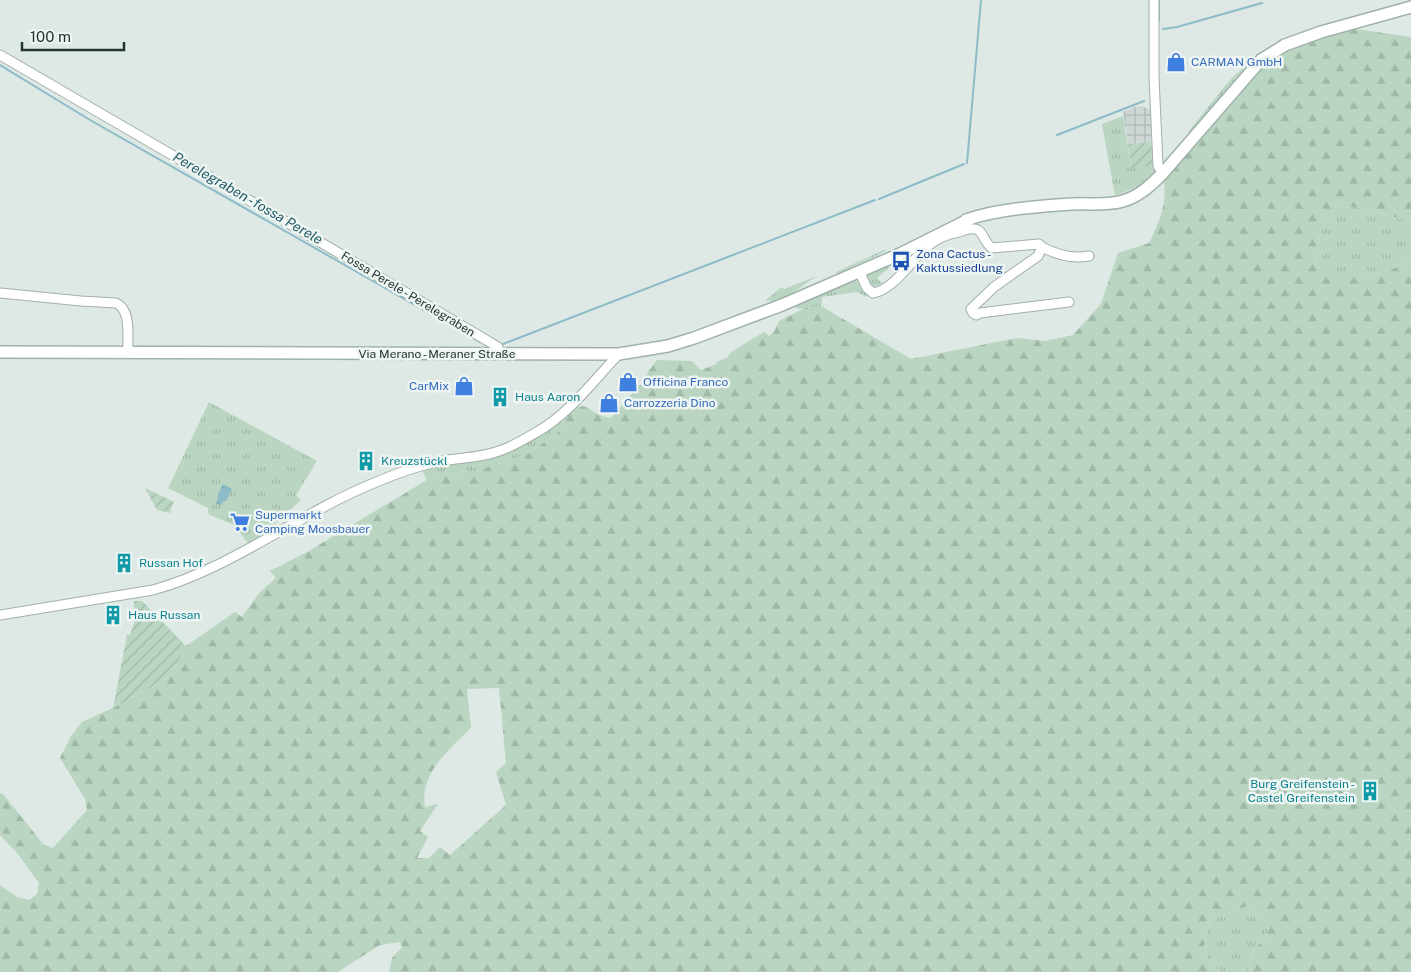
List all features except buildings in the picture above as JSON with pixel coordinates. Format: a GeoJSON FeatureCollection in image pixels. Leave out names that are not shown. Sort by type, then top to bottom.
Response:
{"type":"FeatureCollection","features":[{"type":"Feature","properties":{"kind":"main road","name":"Via Merano - Meraner Straße"},"geometry":{"type":"LineString","coordinates":[[0,352],[619,354],[668,346],[782,305],[900,254],[972,218],[1046,206],[1108,204],[1124,201],[1139,195],[1163,173],[1261,60],[1285,45],[1312,35],[1411,7]]}},
{"type":"Feature","properties":{"kind":"street"},"geometry":{"type":"LineString","coordinates":[[1154,0],[1154,77],[1158,166],[1163,173]]}},
{"type":"Feature","properties":{"kind":"street","name":"Fossa Perele - Perelegraben"},"geometry":{"type":"LineString","coordinates":[[0,55],[498,347],[498,354]]}},
{"type":"Feature","properties":{"kind":"street"},"geometry":{"type":"LineString","coordinates":[[859,271],[867,288],[873,293],[879,292],[888,288],[920,253],[935,240],[945,235],[970,229],[980,232],[992,248],[1039,244],[1042,248],[1052,252],[1074,257],[1089,256]]}},
{"type":"Feature","properties":{"kind":"street"},"geometry":{"type":"LineString","coordinates":[[1042,248],[1038,256],[994,287],[971,309],[976,314],[1069,302]]}},
{"type":"Feature","properties":{"kind":"street"},"geometry":{"type":"LineString","coordinates":[[0,293],[81,301],[116,302],[121,305],[126,314],[128,353]]}},
{"type":"Feature","properties":{"kind":"street"},"geometry":{"type":"LineString","coordinates":[[0,615],[153,590],[173,584],[212,569],[321,508],[372,484],[416,467],[499,451],[538,431],[565,410],[619,354]]}},
{"type":"Feature","properties":{"kind":"shaded area"},"geometry":{"type":"Polygon","coordinates":[[[1142,106],[1151,110],[1151,142],[1128,144],[1123,112],[1142,106]]]}},
{"type":"Feature","properties":{"kind":"green space"},"geometry":{"type":"Polygon","coordinates":[[[1356,29],[1411,37],[1411,222],[1364,208],[1338,207],[1319,231],[1316,268],[1363,277],[1390,270],[1411,261],[1411,972],[1248,972],[1254,948],[1266,939],[1268,923],[1247,906],[1210,920],[1204,946],[1211,967],[1220,970],[1220,972],[389,972],[392,958],[402,947],[400,942],[380,945],[338,972],[0,972],[0,885],[17,897],[29,900],[37,894],[39,883],[18,854],[0,835],[0,793],[3,794],[44,845],[53,848],[87,810],[85,799],[60,758],[71,736],[82,722],[113,708],[170,677],[186,646],[235,612],[242,617],[261,591],[276,578],[270,571],[307,552],[427,480],[466,471],[476,471],[528,454],[565,427],[561,418],[578,407],[583,406],[602,416],[611,418],[640,384],[643,386],[645,384],[642,380],[657,360],[692,361],[701,370],[727,358],[731,352],[764,332],[769,336],[774,332],[779,321],[805,308],[821,306],[911,359],[1017,338],[1045,341],[1073,335],[1101,304],[1118,253],[1149,243],[1162,212],[1165,188],[1164,179],[1258,70],[1293,49],[1356,29]],[[499,688],[467,689],[471,728],[446,753],[431,773],[424,795],[425,807],[438,804],[420,831],[428,837],[417,858],[429,858],[440,847],[450,855],[506,805],[496,772],[506,763],[499,688]]]}},
{"type":"Feature","properties":{"kind":"green space"},"geometry":{"type":"Polygon","coordinates":[[[1258,54],[1236,78],[1191,135],[1188,132],[1230,80],[1258,54]]]}},
{"type":"Feature","properties":{"kind":"green space"},"geometry":{"type":"Polygon","coordinates":[[[1123,116],[1131,168],[1152,162],[1151,146],[1154,149],[1156,170],[1154,176],[1142,185],[1115,196],[1102,124],[1123,116]]]}},
{"type":"Feature","properties":{"kind":"green space"},"geometry":{"type":"Polygon","coordinates":[[[1151,142],[1152,162],[1149,166],[1131,169],[1128,144],[1151,142]]]}},
{"type":"Feature","properties":{"kind":"green space"},"geometry":{"type":"Polygon","coordinates":[[[1338,207],[1364,208],[1411,222],[1411,261],[1390,270],[1363,277],[1316,269],[1319,231],[1338,207]]]}},
{"type":"Feature","properties":{"kind":"green space"},"geometry":{"type":"Polygon","coordinates":[[[886,249],[884,252],[837,274],[836,272],[886,249]]]}},
{"type":"Feature","properties":{"kind":"green space"},"geometry":{"type":"Polygon","coordinates":[[[888,266],[889,268],[877,278],[882,283],[886,281],[878,286],[870,285],[866,279],[869,272],[888,266]]]}},
{"type":"Feature","properties":{"kind":"green space"},"geometry":{"type":"Polygon","coordinates":[[[817,276],[785,298],[771,303],[770,300],[766,301],[782,287],[784,289],[817,276]]]}},
{"type":"Feature","properties":{"kind":"green space"},"geometry":{"type":"Polygon","coordinates":[[[854,280],[859,282],[868,295],[867,297],[857,292],[822,297],[821,306],[798,309],[794,306],[854,280]]]}},
{"type":"Feature","properties":{"kind":"green space"},"geometry":{"type":"Polygon","coordinates":[[[209,402],[317,461],[296,495],[301,500],[250,546],[234,525],[210,515],[208,508],[168,488],[209,402]]]}},
{"type":"Feature","properties":{"kind":"green space"},"geometry":{"type":"Polygon","coordinates":[[[561,418],[565,427],[528,454],[476,471],[466,471],[427,480],[422,470],[501,454],[561,418]]]}},
{"type":"Feature","properties":{"kind":"green space"},"geometry":{"type":"Polygon","coordinates":[[[145,488],[174,502],[171,513],[157,510],[145,488]]]}},
{"type":"Feature","properties":{"kind":"green space"},"geometry":{"type":"Polygon","coordinates":[[[134,601],[142,601],[186,646],[170,677],[113,708],[127,635],[130,635],[135,620],[134,601]]]}},
{"type":"Feature","properties":{"kind":"green space"},"geometry":{"type":"Polygon","coordinates":[[[1247,906],[1268,923],[1266,939],[1254,948],[1248,972],[1220,972],[1220,970],[1211,967],[1204,946],[1210,920],[1247,906]]]}},
{"type":"Feature","properties":{"kind":"water"},"geometry":{"type":"Polygon","coordinates":[[[223,484],[232,489],[226,501],[220,505],[216,503],[223,484]]]}},
{"type":"Feature","properties":{"kind":"waterway"},"geometry":{"type":"LineString","coordinates":[[967,163],[981,0]]}},
{"type":"Feature","properties":{"kind":"waterway"},"geometry":{"type":"LineString","coordinates":[[1159,0],[1159,21]]}},
{"type":"Feature","properties":{"kind":"waterway"},"geometry":{"type":"LineString","coordinates":[[1163,29],[1177,27],[1262,3]]}},
{"type":"Feature","properties":{"kind":"waterway","name":"Perelegraben - fossa Perele"},"geometry":{"type":"LineString","coordinates":[[0,65],[90,120],[480,342]]}},
{"type":"Feature","properties":{"kind":"waterway"},"geometry":{"type":"LineString","coordinates":[[1057,135],[1144,101]]}},
{"type":"Feature","properties":{"kind":"waterway"},"geometry":{"type":"LineString","coordinates":[[879,199],[964,164]]}},
{"type":"Feature","properties":{"kind":"waterway"},"geometry":{"type":"LineString","coordinates":[[503,344],[875,200]]}},
{"type":"Feature","properties":{"kind":"place","name":"CARMAN GmbH"},"geometry":{"type":"Point","coordinates":[1176,62]}},
{"type":"Feature","properties":{"kind":"place","name":"Zona Cactus - Kaktussiedlung"},"geometry":{"type":"Point","coordinates":[901,261]}},
{"type":"Feature","properties":{"kind":"place","name":"Officina Franco"},"geometry":{"type":"Point","coordinates":[628,382]}},
{"type":"Feature","properties":{"kind":"place","name":"CarMix"},"geometry":{"type":"Point","coordinates":[464,386]}},
{"type":"Feature","properties":{"kind":"place","name":"Haus Aaron"},"geometry":{"type":"Point","coordinates":[500,397]}},
{"type":"Feature","properties":{"kind":"place","name":"Carrozzeria Dino"},"geometry":{"type":"Point","coordinates":[609,403]}},
{"type":"Feature","properties":{"kind":"place","name":"Kreuzstückl"},"geometry":{"type":"Point","coordinates":[366,461]}},
{"type":"Feature","properties":{"kind":"place","name":"Supermarkt Camping Moosbauer"},"geometry":{"type":"Point","coordinates":[240,522]}},
{"type":"Feature","properties":{"kind":"place","name":"Russan Hof"},"geometry":{"type":"Point","coordinates":[124,563]}},
{"type":"Feature","properties":{"kind":"place","name":"Haus Russan"},"geometry":{"type":"Point","coordinates":[113,615]}},
{"type":"Feature","properties":{"kind":"place","name":"Burg Greifenstein - Castel Greifenstein"},"geometry":{"type":"Point","coordinates":[1370,791]}}]}
